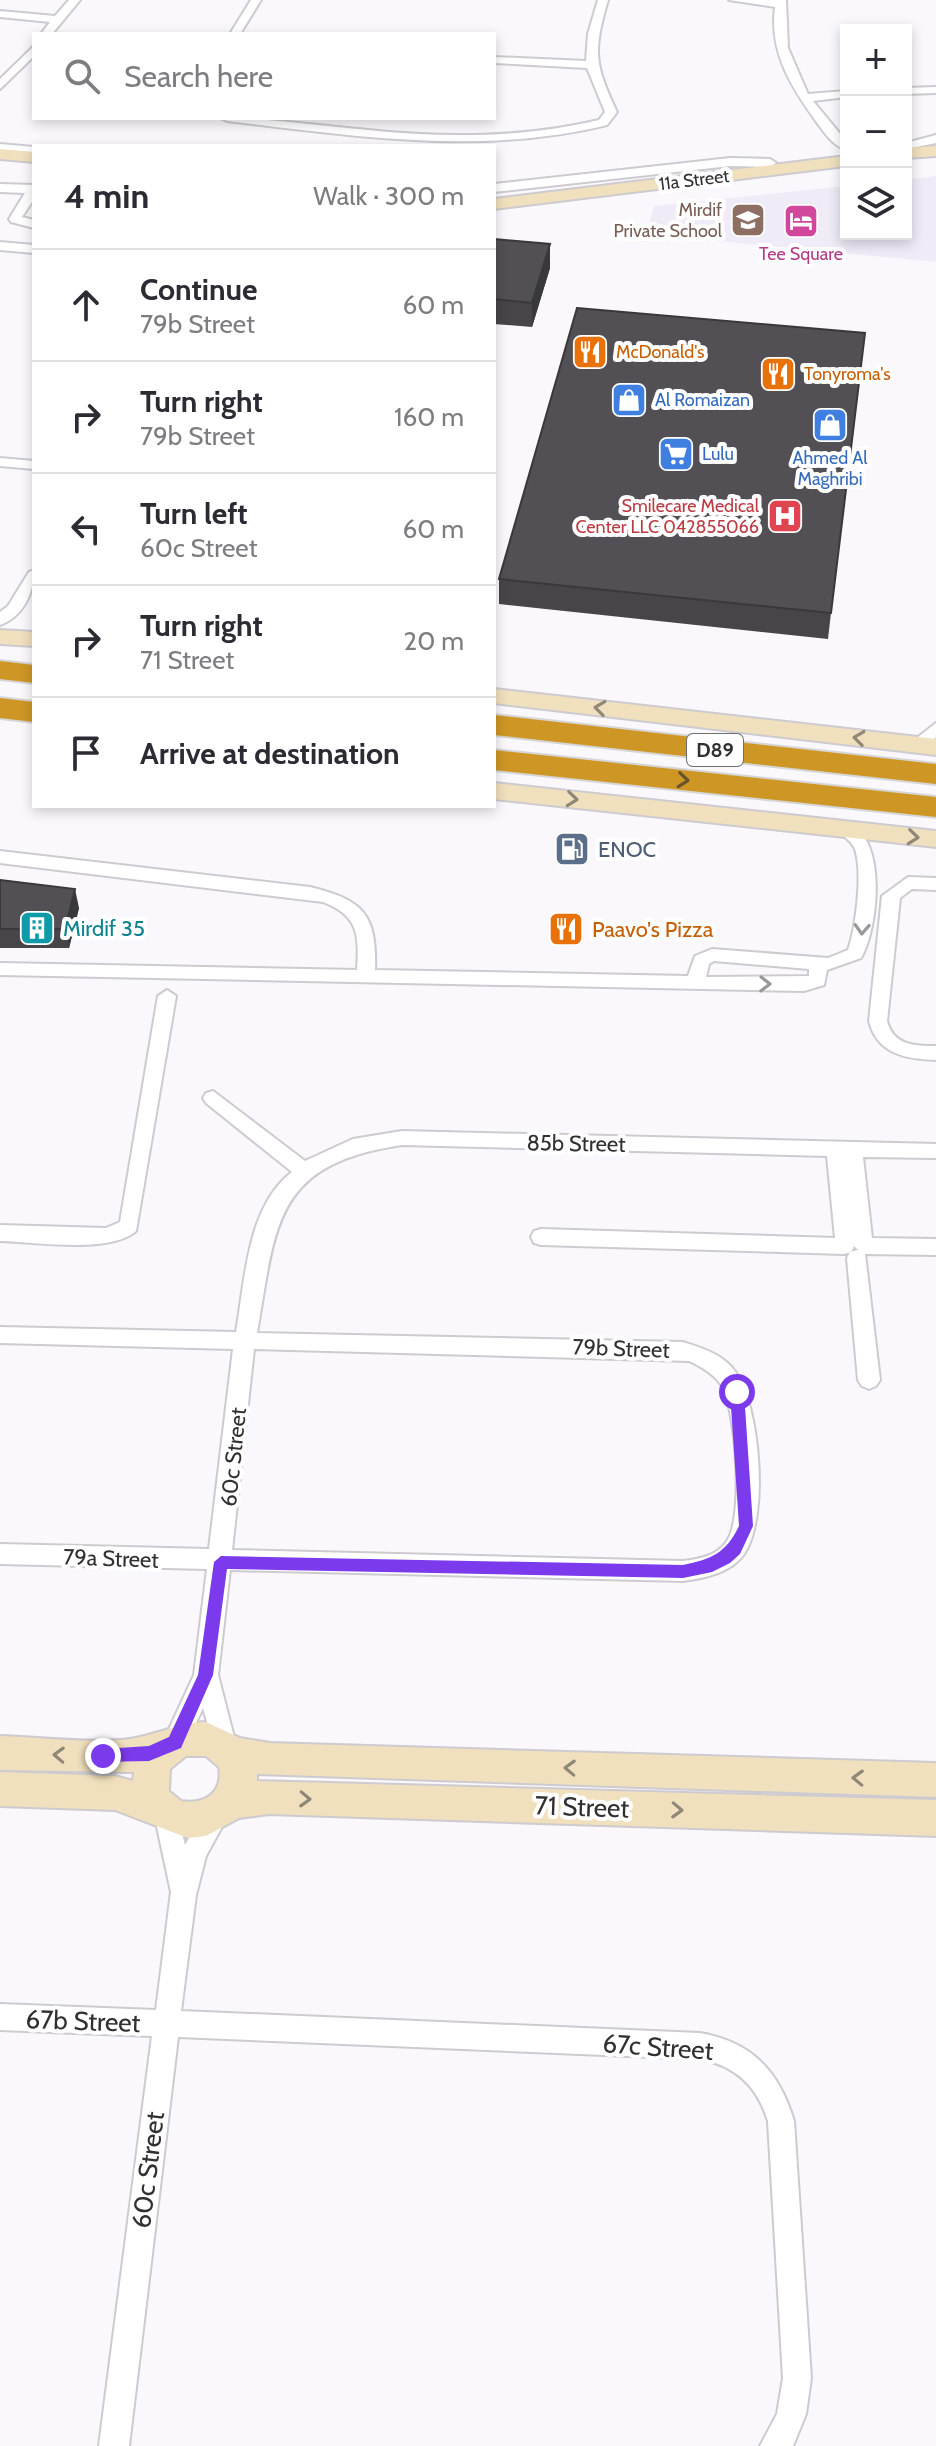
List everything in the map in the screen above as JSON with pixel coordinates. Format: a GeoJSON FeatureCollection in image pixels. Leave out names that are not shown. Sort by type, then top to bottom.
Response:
{"type":"FeatureCollection","features":[{"type":"Feature","properties":{"kind":"highway"},"geometry":{"type":"LineString","coordinates":[[0,658],[32,646]]}},
{"type":"Feature","properties":{"kind":"highway"},"geometry":{"type":"LineString","coordinates":[[0,670],[32,674]]}},
{"type":"Feature","properties":{"kind":"highway"},"geometry":{"type":"LineString","coordinates":[[0,708],[32,712]]}},
{"type":"Feature","properties":{"kind":"highway","name":"D89"},"geometry":{"type":"LineString","coordinates":[[496,725],[936,774]]}},
{"type":"Feature","properties":{"kind":"highway","name":"D89"},"geometry":{"type":"LineString","coordinates":[[496,760],[936,807]]}},
{"type":"Feature","properties":{"kind":"street"},"geometry":{"type":"LineString","coordinates":[[48,32],[75,0]]}},
{"type":"Feature","properties":{"kind":"street"},"geometry":{"type":"LineString","coordinates":[[236,32],[256,0]]}},
{"type":"Feature","properties":{"kind":"street"},"geometry":{"type":"LineString","coordinates":[[249,120],[459,139],[567,130],[603,123],[611,112],[589,65],[603,0]]}},
{"type":"Feature","properties":{"kind":"street"},"geometry":{"type":"LineString","coordinates":[[734,0],[781,2],[779,30],[784,57],[805,98],[840,150]]}},
{"type":"Feature","properties":{"kind":"street"},"geometry":{"type":"LineString","coordinates":[[0,14],[59,20]]}},
{"type":"Feature","properties":{"kind":"street"},"geometry":{"type":"LineString","coordinates":[[0,86],[32,51]]}},
{"type":"Feature","properties":{"kind":"street"},"geometry":{"type":"LineString","coordinates":[[496,60],[589,65]]}},
{"type":"Feature","properties":{"kind":"street"},"geometry":{"type":"LineString","coordinates":[[912,91],[936,90]]}},
{"type":"Feature","properties":{"kind":"street"},"geometry":{"type":"LineString","coordinates":[[805,98],[840,95]]}},
{"type":"Feature","properties":{"kind":"street"},"geometry":{"type":"LineString","coordinates":[[912,147],[936,142]]}},
{"type":"Feature","properties":{"kind":"street"},"geometry":{"type":"LineString","coordinates":[[912,149],[936,151]]}},
{"type":"Feature","properties":{"kind":"street"},"geometry":{"type":"LineString","coordinates":[[1,155],[32,151]]}},
{"type":"Feature","properties":{"kind":"street","name":"11a Street"},"geometry":{"type":"LineString","coordinates":[[496,195],[840,152]]}},
{"type":"Feature","properties":{"kind":"street","name":"11a Street"},"geometry":{"type":"LineString","coordinates":[[496,204],[840,152]]}},
{"type":"Feature","properties":{"kind":"street"},"geometry":{"type":"LineString","coordinates":[[1,155],[32,157]]}},
{"type":"Feature","properties":{"kind":"street"},"geometry":{"type":"LineString","coordinates":[[1,155],[32,165]]}},
{"type":"Feature","properties":{"kind":"street","name":"11a Street"},"geometry":{"type":"LineString","coordinates":[[496,188],[730,162],[770,163]]}},
{"type":"Feature","properties":{"kind":"street"},"geometry":{"type":"LineString","coordinates":[[0,188],[32,190]]}},
{"type":"Feature","properties":{"kind":"street"},"geometry":{"type":"LineString","coordinates":[[19,223],[15,217],[32,193]]}},
{"type":"Feature","properties":{"kind":"street"},"geometry":{"type":"LineString","coordinates":[[0,227],[32,224]]}},
{"type":"Feature","properties":{"kind":"street"},"geometry":{"type":"LineString","coordinates":[[0,246],[32,249]]}},
{"type":"Feature","properties":{"kind":"street"},"geometry":{"type":"LineString","coordinates":[[0,462],[32,465]]}},
{"type":"Feature","properties":{"kind":"street"},"geometry":{"type":"LineString","coordinates":[[0,620],[14,609],[32,578]]}},
{"type":"Feature","properties":{"kind":"street"},"geometry":{"type":"LineString","coordinates":[[14,609],[18,625],[32,645]]}},
{"type":"Feature","properties":{"kind":"street"},"geometry":{"type":"LineString","coordinates":[[0,637],[32,646]]}},
{"type":"Feature","properties":{"kind":"street"},"geometry":{"type":"LineString","coordinates":[[496,696],[930,740]]}},
{"type":"Feature","properties":{"kind":"street"},"geometry":{"type":"LineString","coordinates":[[496,791],[936,839]]}},
{"type":"Feature","properties":{"kind":"street"},"geometry":{"type":"LineString","coordinates":[[695,982],[701,960],[712,955],[818,964],[848,959],[862,941],[865,858],[860,842],[847,830]]}},
{"type":"Feature","properties":{"kind":"street"},"geometry":{"type":"LineString","coordinates":[[0,857],[310,893],[352,908],[364,923],[368,939],[366,975]]}},
{"type":"Feature","properties":{"kind":"street"},"geometry":{"type":"LineString","coordinates":[[936,884],[908,883],[891,896],[878,1021],[886,1040],[899,1049],[936,1053]]}},
{"type":"Feature","properties":{"kind":"street"},"geometry":{"type":"LineString","coordinates":[[0,969],[810,985],[818,980],[818,964]]}},
{"type":"Feature","properties":{"kind":"street"},"geometry":{"type":"LineString","coordinates":[[0,1233],[106,1236],[120,1233],[129,1225],[167,996]]}},
{"type":"Feature","properties":{"kind":"street"},"geometry":{"type":"LineString","coordinates":[[213,1098],[304,1171]]}},
{"type":"Feature","properties":{"kind":"street","name":"85b Street"},"geometry":{"type":"LineString","coordinates":[[263,1240],[281,1196],[304,1171],[321,1160],[360,1144],[402,1138],[936,1151]]}},
{"type":"Feature","properties":{"kind":"street"},"geometry":{"type":"LineString","coordinates":[[845,1150],[869,1380]]}},
{"type":"Feature","properties":{"kind":"street"},"geometry":{"type":"LineString","coordinates":[[541,1237],[936,1247]]}},
{"type":"Feature","properties":{"kind":"street","name":"60c Street"},"geometry":{"type":"LineString","coordinates":[[170,1746],[206,1675],[245,1340],[263,1240]]}},
{"type":"Feature","properties":{"kind":"street","name":"79b Street"},"geometry":{"type":"LineString","coordinates":[[0,1335],[669,1349],[697,1355],[721,1370],[737,1392],[746,1526],[735,1549],[712,1565],[683,1571],[221,1562]]}},
{"type":"Feature","properties":{"kind":"street","name":"79a Street"},"geometry":{"type":"LineString","coordinates":[[0,1554],[221,1562]]}},
{"type":"Feature","properties":{"kind":"street","name":"60c Street"},"geometry":{"type":"LineString","coordinates":[[206,1675],[228,1749]]}},
{"type":"Feature","properties":{"kind":"street"},"geometry":{"type":"LineString","coordinates":[[0,1753],[119,1757],[200,1737],[228,1749],[237,1762],[239,1784],[222,1809],[191,1821],[115,1793],[0,1789]]}},
{"type":"Feature","properties":{"kind":"street"},"geometry":{"type":"LineString","coordinates":[[162,1809],[152,1795],[151,1771],[170,1746]]}},
{"type":"Feature","properties":{"kind":"street","name":"71 Street"},"geometry":{"type":"LineString","coordinates":[[228,1749],[270,1760],[936,1780]]}},
{"type":"Feature","properties":{"kind":"street","name":"71 Street"},"geometry":{"type":"LineString","coordinates":[[222,1809],[269,1797],[936,1818]]}},
{"type":"Feature","properties":{"kind":"street","name":"60c Street"},"geometry":{"type":"LineString","coordinates":[[162,1809],[183,1895]]}},
{"type":"Feature","properties":{"kind":"street","name":"60c Street"},"geometry":{"type":"LineString","coordinates":[[114,2446],[183,1895],[195,1852],[222,1809]]}},
{"type":"Feature","properties":{"kind":"street","name":"67b Street"},"geometry":{"type":"LineString","coordinates":[[0,2017],[167,2024]]}},
{"type":"Feature","properties":{"kind":"street","name":"67c Street"},"geometry":{"type":"LineString","coordinates":[[167,2024],[700,2046],[716,2048],[747,2062],[770,2088],[781,2121],[794,2284],[795,2408],[784,2435],[775,2446]]}},
{"type":"Feature","properties":{"kind":"shaded area","name":"Mirdif Private School"},"geometry":{"type":"Polygon","coordinates":[[[936,176],[936,262],[646,234],[654,206],[840,187],[840,240],[912,240],[912,179],[936,176]]]}},
{"type":"Feature","properties":{"kind":"building"},"geometry":{"type":"Polygon","coordinates":[[[496,239],[550,244],[532,303],[496,299],[496,239]]]}},
{"type":"Feature","properties":{"kind":"building"},"geometry":{"type":"Polygon","coordinates":[[[577,308],[865,333],[831,613],[499,579],[577,308]]]}},
{"type":"Feature","properties":{"kind":"building"},"geometry":{"type":"Polygon","coordinates":[[[0,880],[75,889],[65,929],[0,929],[0,880]]]}},
{"type":"Feature","properties":{"kind":"place","name":"Mirdif Private School"},"geometry":{"type":"Point","coordinates":[748,220]}},
{"type":"Feature","properties":{"kind":"place","name":"Tee Square"},"geometry":{"type":"Point","coordinates":[801,221]}},
{"type":"Feature","properties":{"kind":"place","name":"McDonald's"},"geometry":{"type":"Point","coordinates":[590,352]}},
{"type":"Feature","properties":{"kind":"place","name":"Tonyroma's"},"geometry":{"type":"Point","coordinates":[778,374]}},
{"type":"Feature","properties":{"kind":"place","name":"Al Romaizan"},"geometry":{"type":"Point","coordinates":[629,400]}},
{"type":"Feature","properties":{"kind":"place","name":"Ahmed Al Maghribi"},"geometry":{"type":"Point","coordinates":[830,425]}},
{"type":"Feature","properties":{"kind":"place","name":"Lulu"},"geometry":{"type":"Point","coordinates":[676,454]}},
{"type":"Feature","properties":{"kind":"place","name":"Smilecare Medical Center LLC 042855066"},"geometry":{"type":"Point","coordinates":[785,516]}},
{"type":"Feature","properties":{"kind":"place","name":"ENOC"},"geometry":{"type":"Point","coordinates":[572,849]}},
{"type":"Feature","properties":{"kind":"place","name":"Mirdif 35"},"geometry":{"type":"Point","coordinates":[37,928]}},
{"type":"Feature","properties":{"kind":"place","name":"Paavo's Pizza"},"geometry":{"type":"Point","coordinates":[566,929]}},
{"type":"Feature","properties":{"kind":"route"},"geometry":{"type":"LineString","coordinates":[[103,1756],[149,1753],[164,1750],[175,1742],[206,1675],[221,1562],[683,1571],[698,1570],[725,1558],[742,1538],[747,1513],[737,1392]]}}]}
